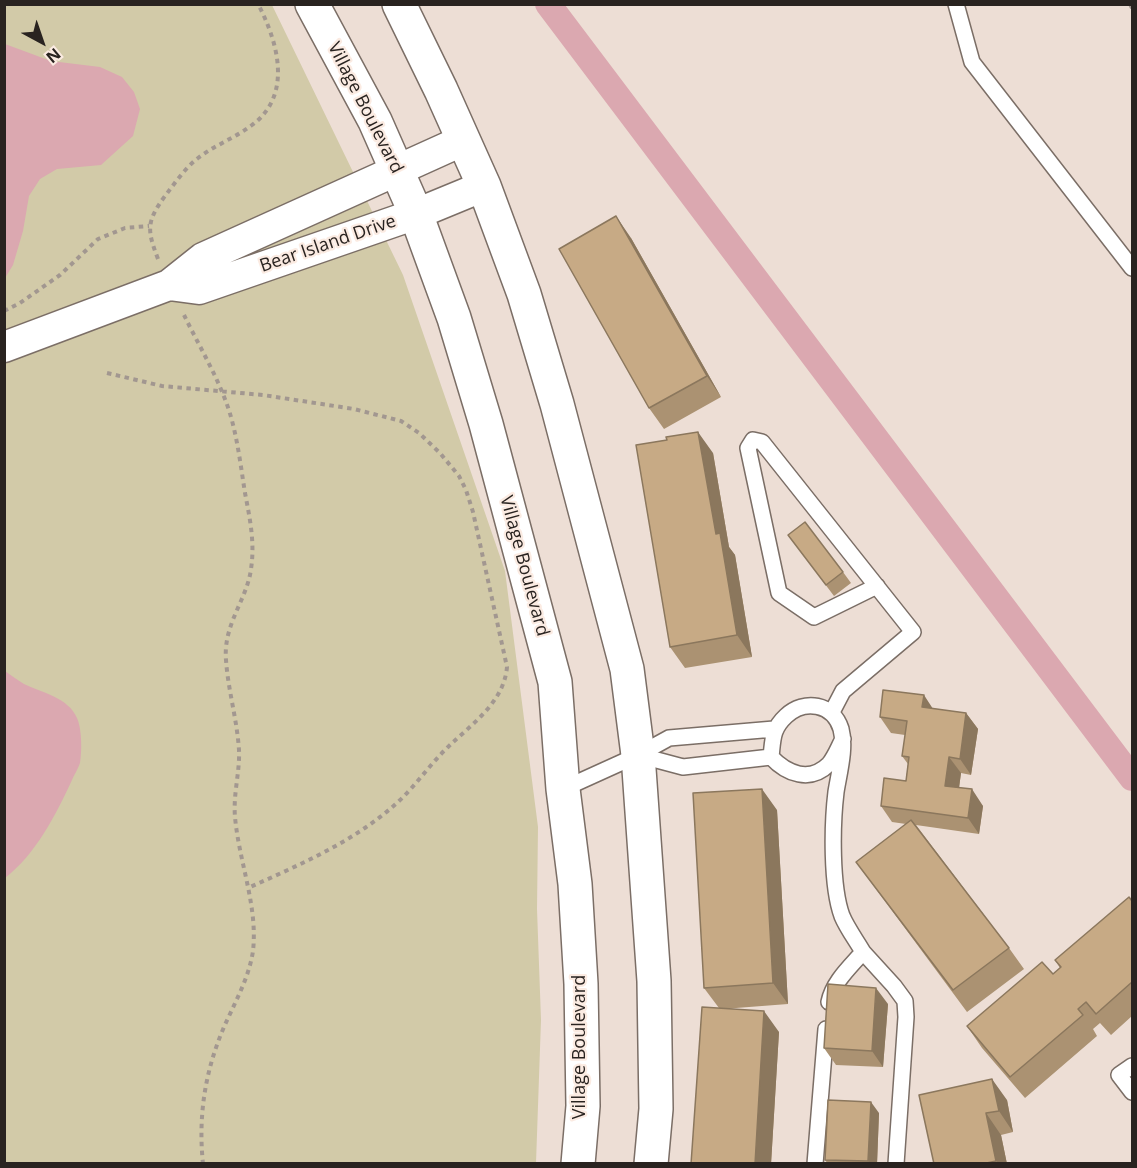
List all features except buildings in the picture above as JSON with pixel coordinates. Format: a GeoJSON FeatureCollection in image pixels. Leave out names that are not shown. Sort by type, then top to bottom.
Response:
{"type":"FeatureCollection","features":[{"type":"Feature","properties":{"kind":"street","name":"Village Boulevard"},"geometry":{"type":"LineString","coordinates":[[312,4],[375,121],[416,214],[454,318],[486,424],[555,682],[563,789],[575,884],[581,984],[583,1106],[578,1164]]}},
{"type":"Feature","properties":{"kind":"street"},"geometry":{"type":"LineString","coordinates":[[399,4],[484,186],[524,294],[557,404],[627,669],[638,755],[654,981],[656,1109],[651,1164]]}},
{"type":"Feature","properties":{"kind":"street","name":"Bear Island Drive"},"geometry":{"type":"LineString","coordinates":[[4,347],[169,285],[203,258],[464,140]]}},
{"type":"Feature","properties":{"kind":"street","name":"Bear Island Drive"},"geometry":{"type":"LineString","coordinates":[[169,285],[199,289],[416,214],[484,186]]}},
{"type":"Feature","properties":{"kind":"lane"},"geometry":{"type":"LineString","coordinates":[[956,4],[972,62],[1132,268]]}},
{"type":"Feature","properties":{"kind":"lane"},"geometry":{"type":"LineString","coordinates":[[832,712],[843,691],[913,632],[877,586],[762,442],[753,440],[748,448],[779,593],[814,617],[877,586]]}},
{"type":"Feature","properties":{"kind":"lane"},"geometry":{"type":"LineString","coordinates":[[771,757],[774,729],[787,715],[801,706],[818,705],[832,712],[840,725],[843,739],[836,797],[834,870],[842,917],[863,952],[905,1001],[906,1017],[896,1164]]}},
{"type":"Feature","properties":{"kind":"lane"},"geometry":{"type":"LineString","coordinates":[[563,789],[638,755],[669,738],[774,729]]}},
{"type":"Feature","properties":{"kind":"lane"},"geometry":{"type":"LineString","coordinates":[[638,755],[683,767],[771,757],[791,773],[810,775],[829,764],[843,739]]}},
{"type":"Feature","properties":{"kind":"lane"},"geometry":{"type":"LineString","coordinates":[[815,1164],[831,993],[863,952]]}},
{"type":"Feature","properties":{"kind":"lane"},"geometry":{"type":"LineString","coordinates":[[1132,1066],[1119,1075],[1132,1092]]}},
{"type":"Feature","properties":{"kind":"path"},"geometry":{"type":"LineString","coordinates":[[203,1164],[202,1113],[206,1079],[212,1057],[248,975],[255,929],[238,846],[234,814],[239,747],[225,656],[234,613],[251,573],[253,535],[231,418],[222,391],[169,285],[150,238],[148,226],[156,209],[184,172],[197,159],[254,124],[270,104],[276,91],[277,52],[258,4]]}},
{"type":"Feature","properties":{"kind":"path"},"geometry":{"type":"LineString","coordinates":[[1130,4],[1132,8]]}},
{"type":"Feature","properties":{"kind":"path"},"geometry":{"type":"LineString","coordinates":[[4,311],[20,303],[60,275],[99,239],[125,228],[148,226]]}},
{"type":"Feature","properties":{"kind":"path"},"geometry":{"type":"LineString","coordinates":[[107,373],[162,386],[274,397],[387,416],[401,421],[419,433],[459,476],[473,513],[507,667],[506,680],[491,705],[445,750],[400,801],[379,818],[349,839],[248,888]]}},
{"type":"Feature","properties":{"kind":"shaded area"},"geometry":{"type":"Polygon","coordinates":[[[5,5],[272,5],[403,275],[505,571],[538,827],[537,909],[541,1020],[536,1163],[5,1164],[5,5]]]}},
{"type":"Feature","properties":{"kind":"shaded area"},"geometry":{"type":"Polygon","coordinates":[[[5,44],[51,61],[100,67],[122,77],[134,92],[140,109],[133,136],[101,165],[57,169],[40,179],[29,196],[23,231],[13,265],[5,278],[5,44]]]}},
{"type":"Feature","properties":{"kind":"shaded area"},"geometry":{"type":"Polygon","coordinates":[[[5,671],[24,684],[54,696],[68,705],[79,723],[81,758],[52,820],[26,858],[5,878],[5,671]]]}},
{"type":"Feature","properties":{"kind":"waterway"},"geometry":{"type":"LineString","coordinates":[[548,4],[1132,778]]}}]}
